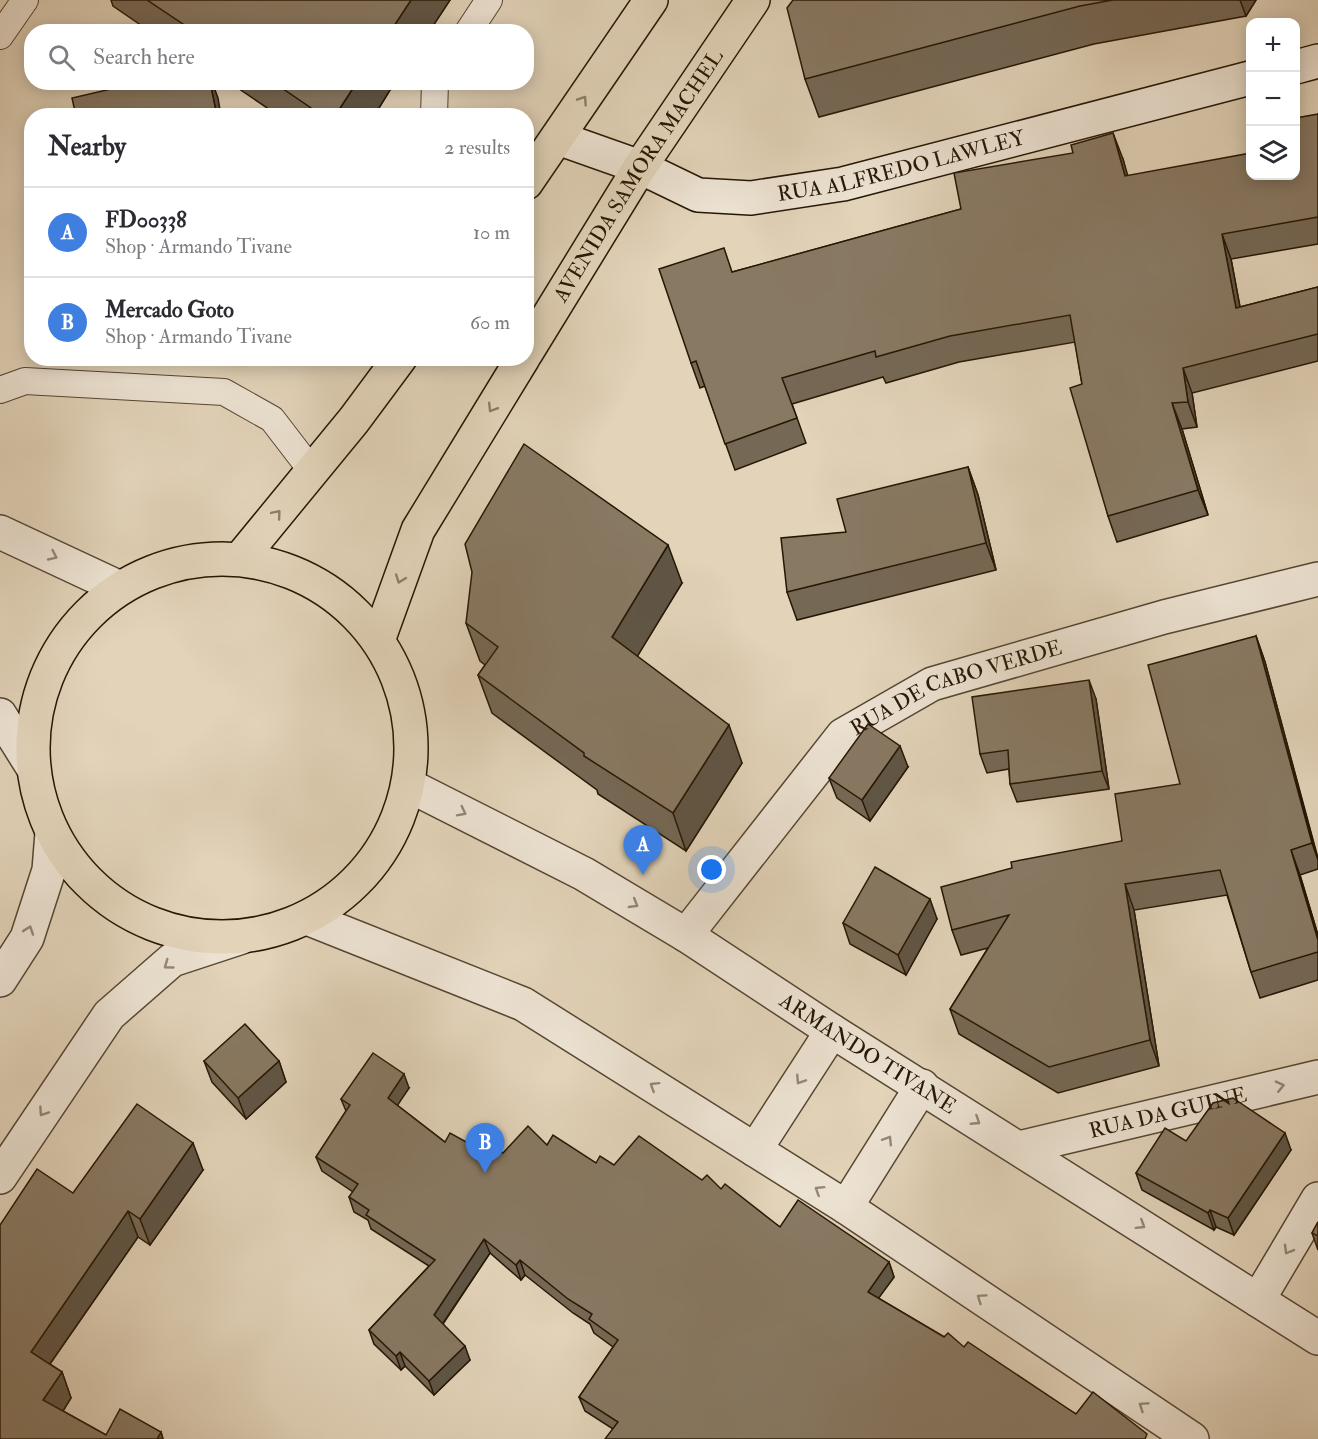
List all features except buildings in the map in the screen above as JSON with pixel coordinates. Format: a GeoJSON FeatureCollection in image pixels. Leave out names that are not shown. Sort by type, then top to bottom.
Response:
{"type":"FeatureCollection","features":[{"type":"Feature","properties":{"kind":"highway"},"geometry":{"type":"LineString","coordinates":[[534,172],[651,0]]}},
{"type":"Feature","properties":{"kind":"highway","name":"AVENIDA SAMORA MACHEL"},"geometry":{"type":"LineString","coordinates":[[534,340],[640,167],[753,0]]}},
{"type":"Feature","properties":{"kind":"highway"},"geometry":{"type":"LineString","coordinates":[[240,559],[394,366]]}},
{"type":"Feature","properties":{"kind":"highway"},"geometry":{"type":"LineString","coordinates":[[379,639],[418,530],[518,366]]}},
{"type":"Feature","properties":{"kind":"highway"},"geometry":{"type":"LineString","coordinates":[[240,559],[325,588],[379,639],[410,709],[410,786],[387,845],[353,887],[308,918],[242,937],[175,932],[114,905],[79,873],[51,834],[39,801],[32,766],[33,721],[45,677],[68,636],[92,609],[120,588],[178,563],[240,559]]}},
{"type":"Feature","properties":{"kind":"street"},"geometry":{"type":"LineString","coordinates":[[1300,66],[1318,61]]}},
{"type":"Feature","properties":{"kind":"street","name":"RUA ALFREDO LAWLEY"},"geometry":{"type":"LineString","coordinates":[[558,138],[640,167],[698,195],[763,196],[843,184],[1246,79]]}},
{"type":"Feature","properties":{"kind":"street"},"geometry":{"type":"LineString","coordinates":[[0,532],[120,588]]}},
{"type":"Feature","properties":{"kind":"street","name":"RUA DE CABO VERDE"},"geometry":{"type":"LineString","coordinates":[[686,935],[843,735],[932,684],[1164,617],[1318,579]]}},
{"type":"Feature","properties":{"kind":"street"},"geometry":{"type":"LineString","coordinates":[[0,715],[32,766]]}},
{"type":"Feature","properties":{"kind":"street","name":"ARMANDO TIVANE"},"geometry":{"type":"LineString","coordinates":[[410,786],[584,874],[686,935],[832,1031],[1318,1338]]}},
{"type":"Feature","properties":{"kind":"street"},"geometry":{"type":"LineString","coordinates":[[0,980],[27,938],[49,870],[51,834]]}},
{"type":"Feature","properties":{"kind":"street"},"geometry":{"type":"LineString","coordinates":[[308,918],[523,1004],[846,1207],[1192,1439]]}},
{"type":"Feature","properties":{"kind":"street"},"geometry":{"type":"LineString","coordinates":[[0,1177],[109,1015],[172,960],[242,937]]}},
{"type":"Feature","properties":{"kind":"street"},"geometry":{"type":"LineString","coordinates":[[755,1149],[832,1031]]}},
{"type":"Feature","properties":{"kind":"street","name":"RUA DA GUINE"},"geometry":{"type":"LineString","coordinates":[[1019,1148],[1318,1077]]}},
{"type":"Feature","properties":{"kind":"street"},"geometry":{"type":"LineString","coordinates":[[846,1207],[922,1086]]}},
{"type":"Feature","properties":{"kind":"street"},"geometry":{"type":"LineString","coordinates":[[1258,1300],[1318,1199]]}},
{"type":"Feature","properties":{"kind":"lane"},"geometry":{"type":"LineString","coordinates":[[0,36],[25,0]]}},
{"type":"Feature","properties":{"kind":"lane"},"geometry":{"type":"LineString","coordinates":[[473,24],[489,0]]}},
{"type":"Feature","properties":{"kind":"lane"},"geometry":{"type":"LineString","coordinates":[[434,108],[435,90]]}},
{"type":"Feature","properties":{"kind":"lane"},"geometry":{"type":"LineString","coordinates":[[0,390],[25,381],[224,392],[272,419],[312,471]]}},
{"type":"Feature","properties":{"kind":"place","name":"FD00338"},"geometry":{"type":"Point","coordinates":[643,875]}},
{"type":"Feature","properties":{"kind":"place","name":"Mercado Goto"},"geometry":{"type":"Point","coordinates":[485,1173]}}]}
